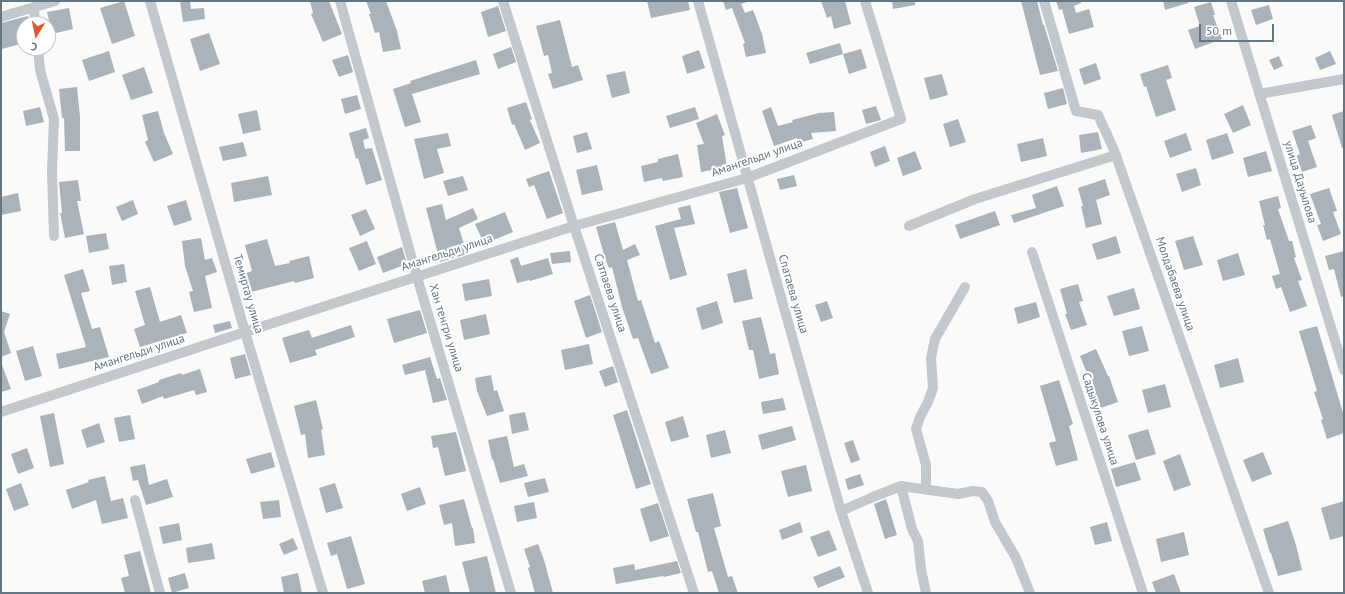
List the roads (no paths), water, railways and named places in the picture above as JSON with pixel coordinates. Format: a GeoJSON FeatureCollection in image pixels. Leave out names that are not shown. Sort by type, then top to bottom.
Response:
{"type":"FeatureCollection","features":[{"type":"Feature","properties":{"kind":"street"},"geometry":{"type":"LineString","coordinates":[[1,17],[55,1]]}},
{"type":"Feature","properties":{"kind":"street","name":"Темиртау улица"},"geometry":{"type":"LineString","coordinates":[[150,1],[245,332],[323,593]]}},
{"type":"Feature","properties":{"kind":"street","name":"Хан тенгри улица"},"geometry":{"type":"LineString","coordinates":[[340,1],[417,277],[511,593]]}},
{"type":"Feature","properties":{"kind":"street","name":"Сатпаева улица"},"geometry":{"type":"LineString","coordinates":[[503,1],[574,226],[694,593]]}},
{"type":"Feature","properties":{"kind":"street","name":"Спатаева улица"},"geometry":{"type":"LineString","coordinates":[[698,1],[841,511],[868,593]]}},
{"type":"Feature","properties":{"kind":"street","name":"Амангельди улица"},"geometry":{"type":"LineString","coordinates":[[1,412],[574,226],[747,178],[901,119],[865,1]]}},
{"type":"Feature","properties":{"kind":"street","name":"Молдабаева улица"},"geometry":{"type":"LineString","coordinates":[[1044,1],[1076,111],[1098,115],[1116,155],[1269,593]]}},
{"type":"Feature","properties":{"kind":"street","name":"улица Дауылова"},"geometry":{"type":"LineString","coordinates":[[1230,1],[1344,370]]}},
{"type":"Feature","properties":{"kind":"street"},"geometry":{"type":"LineString","coordinates":[[34,7],[35,16]]}},
{"type":"Feature","properties":{"kind":"street"},"geometry":{"type":"LineString","coordinates":[[39,56],[40,70],[54,119],[52,171],[54,236]]}},
{"type":"Feature","properties":{"kind":"street"},"geometry":{"type":"LineString","coordinates":[[1259,94],[1344,79]]}},
{"type":"Feature","properties":{"kind":"street"},"geometry":{"type":"LineString","coordinates":[[909,226],[976,199],[1116,155]]}},
{"type":"Feature","properties":{"kind":"street","name":"Садыкулова улица"},"geometry":{"type":"LineString","coordinates":[[1032,252],[1143,593]]}},
{"type":"Feature","properties":{"kind":"street"},"geometry":{"type":"LineString","coordinates":[[926,490],[926,466],[916,429],[933,388],[932,358],[935,339],[965,287]]}},
{"type":"Feature","properties":{"kind":"street"},"geometry":{"type":"LineString","coordinates":[[841,511],[901,486],[958,494],[973,491],[982,492],[988,501],[995,522],[1016,558],[1030,593]]}},
{"type":"Feature","properties":{"kind":"street"},"geometry":{"type":"LineString","coordinates":[[901,486],[912,529],[918,541],[921,569],[926,593]]}},
{"type":"Feature","properties":{"kind":"street"},"geometry":{"type":"LineString","coordinates":[[136,500],[160,593]]}}]}
